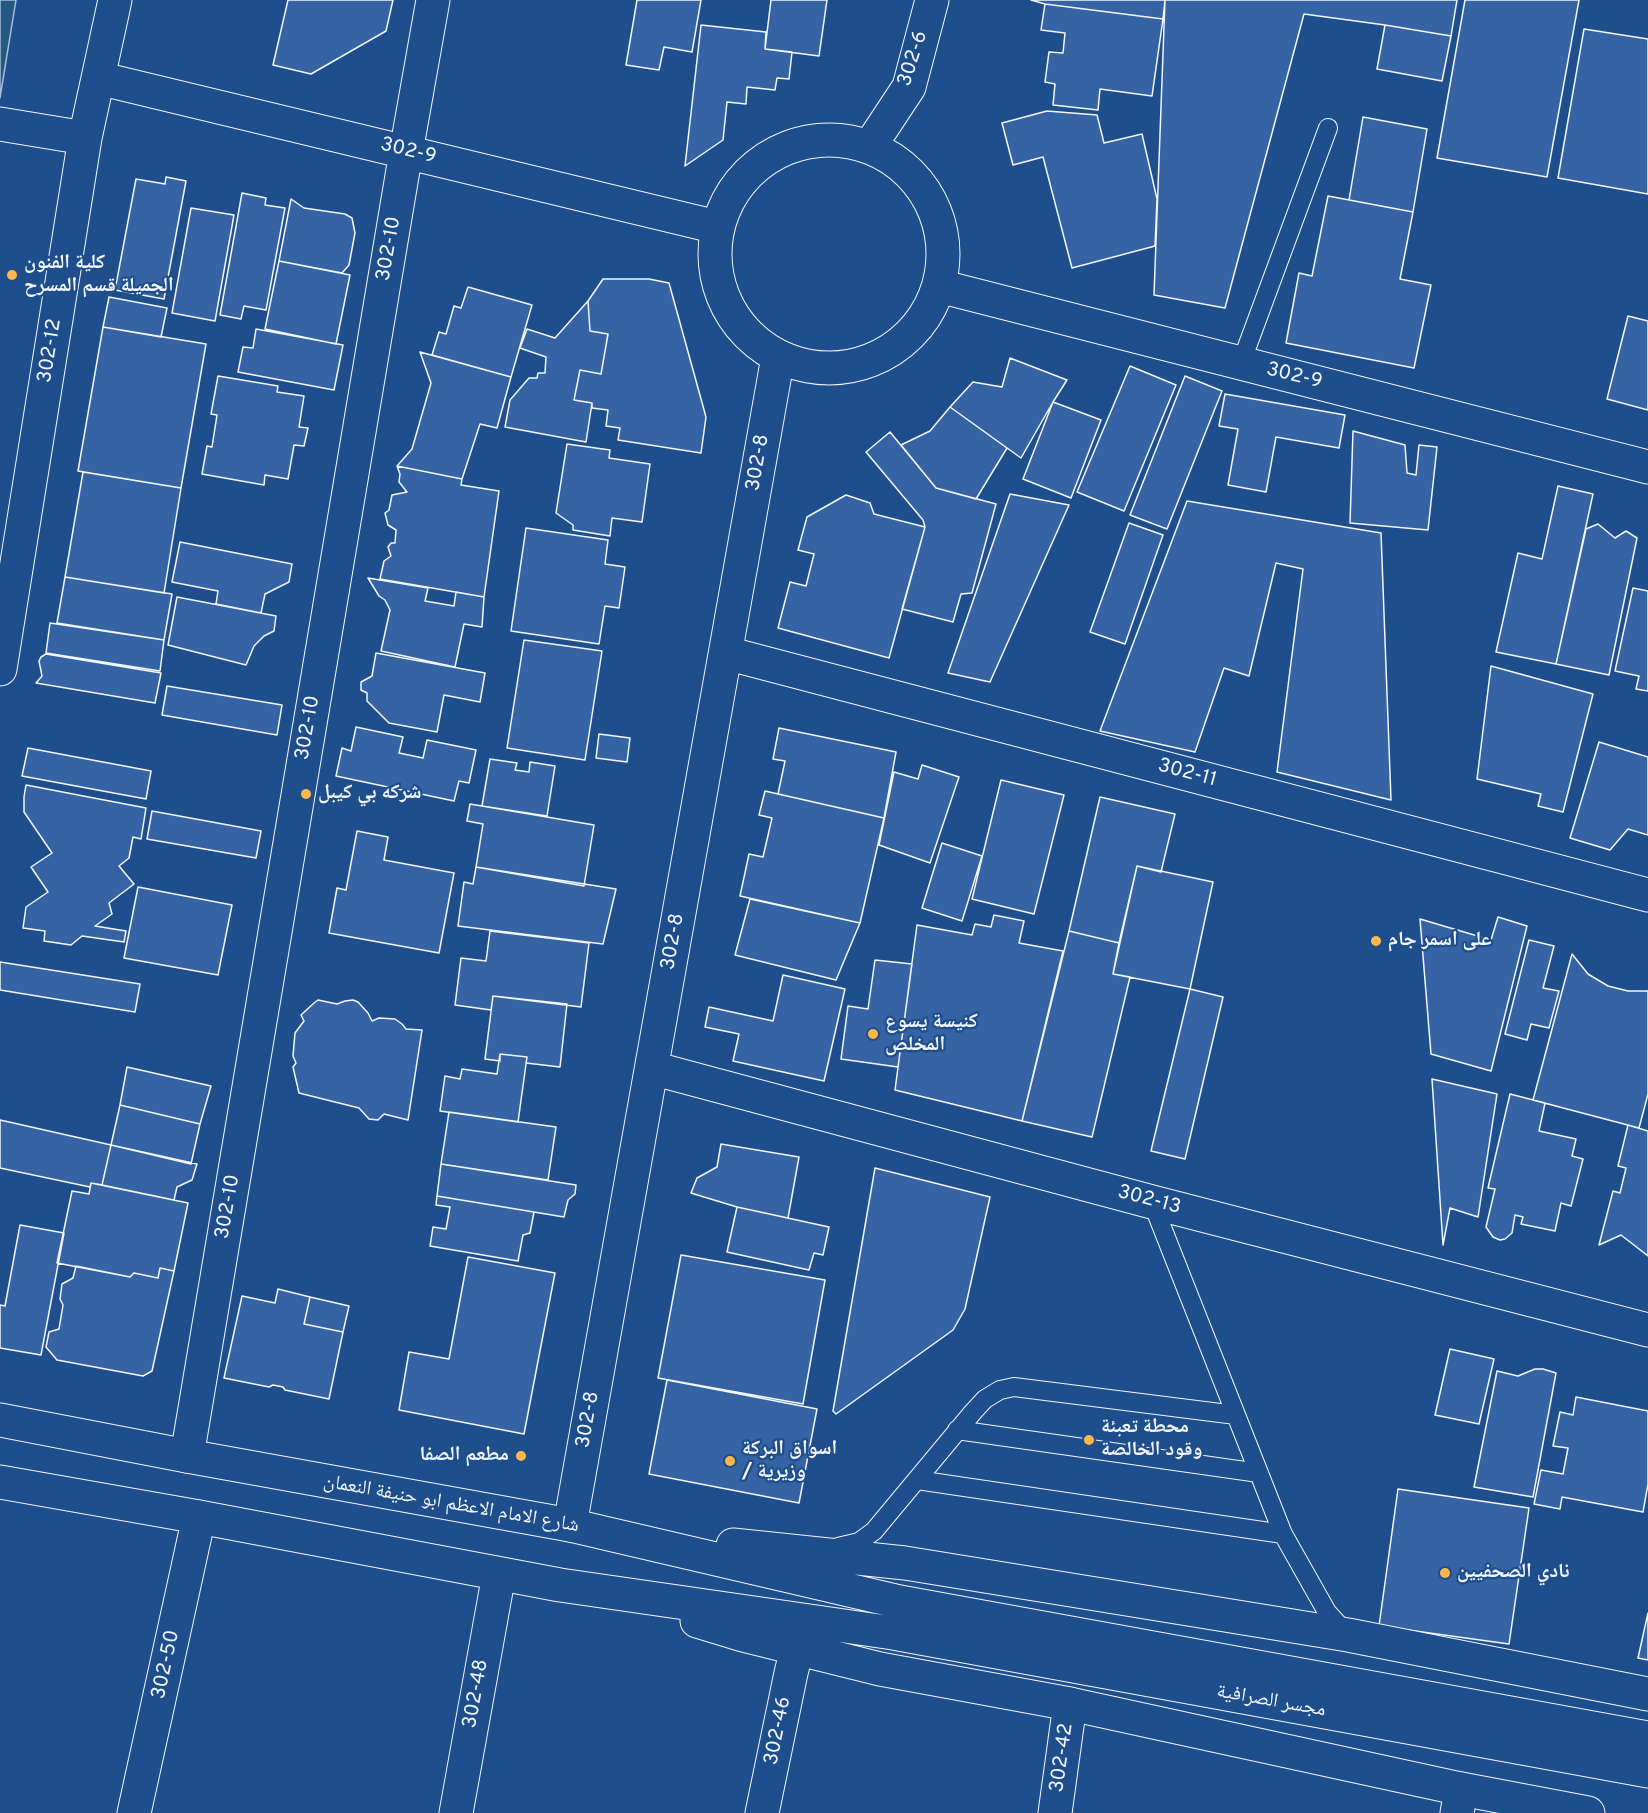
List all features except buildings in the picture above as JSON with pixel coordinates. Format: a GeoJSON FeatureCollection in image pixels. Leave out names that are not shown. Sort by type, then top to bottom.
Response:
{"type":"FeatureCollection","features":[{"type":"Feature","properties":{"kind":"street","name":"302-12"},"geometry":{"type":"LineString","coordinates":[[0,669],[85,138],[115,0]]}},
{"type":"Feature","properties":{"kind":"street","name":"302-10"},"geometry":{"type":"LineString","coordinates":[[187,1456],[433,0]]}},
{"type":"Feature","properties":{"kind":"street","name":"302-6"},"geometry":{"type":"LineString","coordinates":[[870,146],[909,87],[932,0]]}},
{"type":"Feature","properties":{"kind":"street","name":"302-9"},"geometry":{"type":"LineString","coordinates":[[98,78],[717,227]]}},
{"type":"Feature","properties":{"kind":"street"},"geometry":{"type":"LineString","coordinates":[[0,124],[85,138]]}},
{"type":"Feature","properties":{"kind":"street"},"geometry":{"type":"LineString","coordinates":[[832,139],[870,146],[901,163],[924,188],[929,198],[939,219],[944,252],[939,286],[922,322],[892,350],[856,366],[816,369],[778,357],[747,335],[724,303],[715,266],[717,227],[733,191],[760,162],[794,144],[832,139]]}},
{"type":"Feature","properties":{"kind":"street","name":"302-9"},"geometry":{"type":"LineString","coordinates":[[939,286],[1648,467]]}},
{"type":"Feature","properties":{"kind":"street","name":"302-8"},"geometry":{"type":"LineString","coordinates":[[570,1526],[778,357]]}},
{"type":"Feature","properties":{"kind":"street","name":"302-11"},"geometry":{"type":"LineString","coordinates":[[726,653],[1648,895]]}},
{"type":"Feature","properties":{"kind":"street","name":"302-13"},"geometry":{"type":"LineString","coordinates":[[652,1068],[1152,1202],[1648,1330]]}},
{"type":"Feature","properties":{"kind":"street","name":"شارع الامام الاعظم ابو حنيفة النعمان"},"geometry":{"type":"LineString","coordinates":[[0,1420],[570,1526],[900,1602]]}},
{"type":"Feature","properties":{"kind":"street"},"geometry":{"type":"LineString","coordinates":[[0,1482],[604,1592],[743,1635],[797,1649],[880,1669],[1070,1704],[1459,1801],[1588,1813]]}},
{"type":"Feature","properties":{"kind":"street","name":"302-50"},"geometry":{"type":"LineString","coordinates":[[134,1813],[199,1517]]}},
{"type":"Feature","properties":{"kind":"street"},"geometry":{"type":"LineString","coordinates":[[612,1535],[905,1563],[1348,1635],[1648,1694]]}},
{"type":"Feature","properties":{"kind":"street","name":"302-48"},"geometry":{"type":"LineString","coordinates":[[456,1813],[499,1574]]}},
{"type":"Feature","properties":{"kind":"street","name":"مجسر الصرافية"},"geometry":{"type":"LineString","coordinates":[[604,1592],[893,1633],[1648,1771]]}},
{"type":"Feature","properties":{"kind":"street","name":"مجسر الصرافية"},"geometry":{"type":"LineString","coordinates":[[900,1602],[1648,1738]]}},
{"type":"Feature","properties":{"kind":"street","name":"302-46"},"geometry":{"type":"LineString","coordinates":[[762,1813],[797,1649]]}},
{"type":"Feature","properties":{"kind":"street","name":"302-42"},"geometry":{"type":"LineString","coordinates":[[1055,1813],[1070,1704]]}},
{"type":"Feature","properties":{"kind":"lane"},"geometry":{"type":"LineString","coordinates":[[1241,363],[1328,128]]}},
{"type":"Feature","properties":{"kind":"lane"},"geometry":{"type":"LineString","coordinates":[[1152,1202],[1283,1534],[1327,1612],[1348,1635]]}},
{"type":"Feature","properties":{"kind":"lane"},"geometry":{"type":"LineString","coordinates":[[815,1554],[859,1542],[874,1532],[957,1430],[985,1399],[1000,1390],[1014,1387],[1236,1415]]}},
{"type":"Feature","properties":{"kind":"lane"},"geometry":{"type":"LineString","coordinates":[[957,1430],[1259,1473]]}},
{"type":"Feature","properties":{"kind":"lane"},"geometry":{"type":"LineString","coordinates":[[916,1480],[1283,1534]]}},
{"type":"Feature","properties":{"kind":"shaded area"},"geometry":{"type":"Polygon","coordinates":[[[0,0],[16,0],[0,98],[0,0]]]}},
{"type":"Feature","properties":{"kind":"place","name":"كلية الفنون الجميلة قسم المسرح"},"geometry":{"type":"Point","coordinates":[12,275]}},
{"type":"Feature","properties":{"kind":"place","name":"شركه بي كيبل"},"geometry":{"type":"Point","coordinates":[306,794]}},
{"type":"Feature","properties":{"kind":"place","name":"علی اسمر جام"},"geometry":{"type":"Point","coordinates":[1376,941]}},
{"type":"Feature","properties":{"kind":"place","name":"كنيسة يسوع المخلص"},"geometry":{"type":"Point","coordinates":[873,1034]}},
{"type":"Feature","properties":{"kind":"place","name":"محطة تعبئة وقود الخالصة"},"geometry":{"type":"Point","coordinates":[1089,1440]}},
{"type":"Feature","properties":{"kind":"place","name":"مطعم الصفا"},"geometry":{"type":"Point","coordinates":[521,1456]}},
{"type":"Feature","properties":{"kind":"place","name":"اسواق البركة / وزيرية"},"geometry":{"type":"Point","coordinates":[730,1461]}},
{"type":"Feature","properties":{"kind":"place","name":"نادي الصحفيين"},"geometry":{"type":"Point","coordinates":[1445,1573]}}]}
